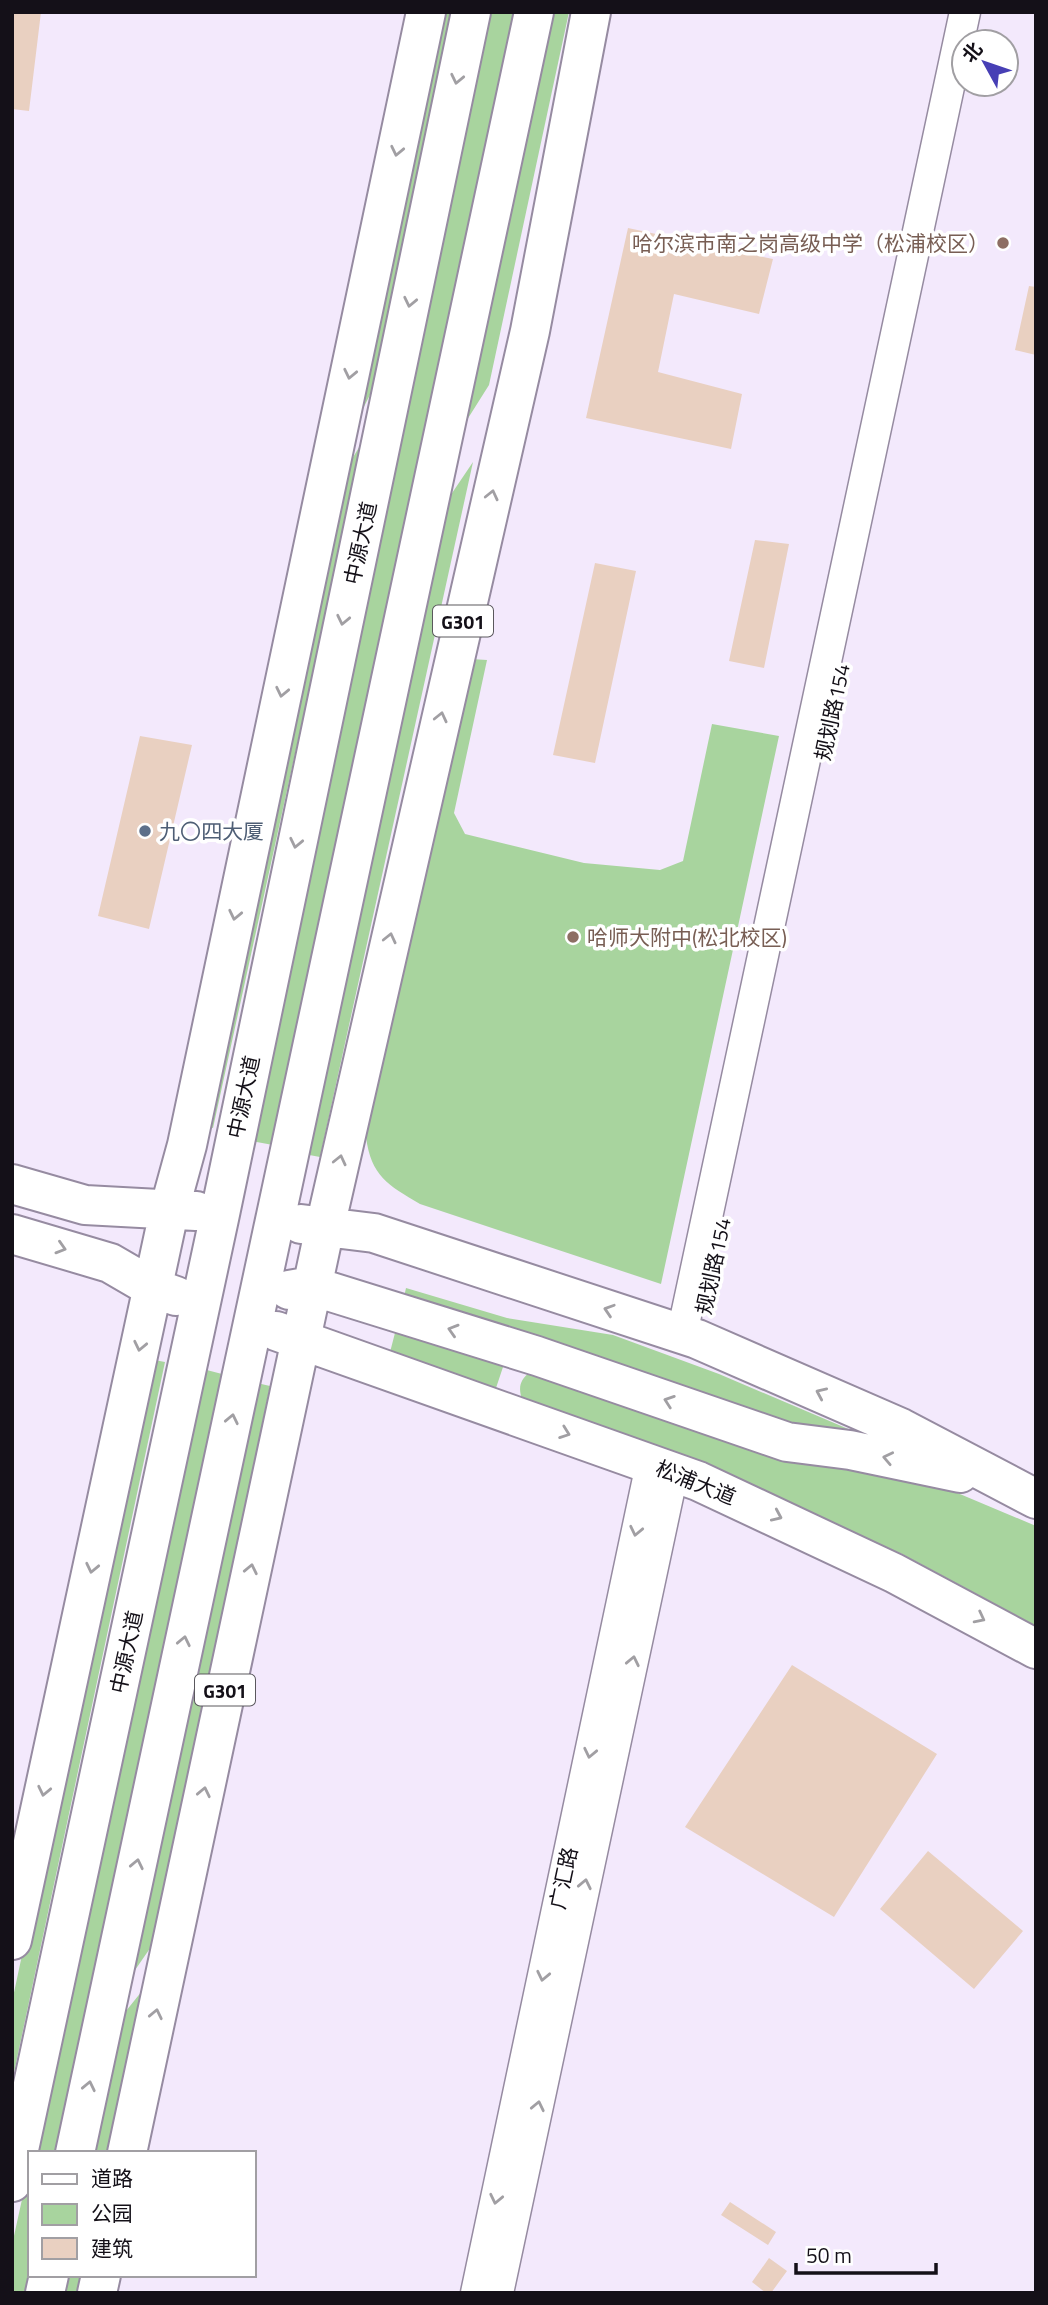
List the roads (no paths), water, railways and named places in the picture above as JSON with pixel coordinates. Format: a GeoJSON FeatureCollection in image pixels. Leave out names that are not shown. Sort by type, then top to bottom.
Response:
{"type":"FeatureCollection","features":[{"type":"Feature","properties":{"kind":"highway"},"geometry":{"type":"LineString","coordinates":[[12,1940],[170,1207],[190,1131],[426,12]]}},
{"type":"Feature","properties":{"kind":"highway","name":"中源大道"},"geometry":{"type":"LineString","coordinates":[[12,2182],[220,1214],[471,12]]}},
{"type":"Feature","properties":{"kind":"highway"},"geometry":{"type":"LineString","coordinates":[[75,2151],[534,12]]}},
{"type":"Feature","properties":{"kind":"highway","name":"G301"},"geometry":{"type":"LineString","coordinates":[[127,2151],[300,1340],[530,331],[592,12]]}},
{"type":"Feature","properties":{"kind":"highway"},"geometry":{"type":"LineString","coordinates":[[12,1184],[85,1205],[170,1207],[374,1233],[690,1337],[901,1428],[1019,1490]]}},
{"type":"Feature","properties":{"kind":"highway","name":"松浦大道"},"geometry":{"type":"LineString","coordinates":[[12,1234],[110,1263],[153,1288],[200,1305],[255,1309],[300,1340],[698,1481],[794,1524],[1036,1649]]}},
{"type":"Feature","properties":{"kind":"highway"},"geometry":{"type":"LineString","coordinates":[[255,1309],[312,1286],[537,1356],[787,1442],[850,1450],[1019,1490]]}},
{"type":"Feature","properties":{"kind":"highway"},"geometry":{"type":"LineString","coordinates":[[523,1418],[511,1400],[509,1383],[515,1367],[537,1356]]}},
{"type":"Feature","properties":{"kind":"street"},"geometry":{"type":"LineString","coordinates":[[690,1337],[965,12]]}},
{"type":"Feature","properties":{"kind":"street","name":"规划路154"},"geometry":{"type":"LineString","coordinates":[[690,1337],[965,98]]}},
{"type":"Feature","properties":{"kind":"street","name":"广汇路"},"geometry":{"type":"LineString","coordinates":[[476,2293],[662,1468]]}},
{"type":"Feature","properties":{"kind":"street","name":"广汇路"},"geometry":{"type":"LineString","coordinates":[[498,2293],[662,1468]]}},
{"type":"Feature","properties":{"kind":"place","name":"哈尔滨市南之岗高级中学（松浦校区）"},"geometry":{"type":"Point","coordinates":[1003,243]}},
{"type":"Feature","properties":{"kind":"place","name":"九〇四大厦"},"geometry":{"type":"Point","coordinates":[145,831]}},
{"type":"Feature","properties":{"kind":"place","name":"哈师大附中(松北校区)"},"geometry":{"type":"Point","coordinates":[573,937]}}]}
